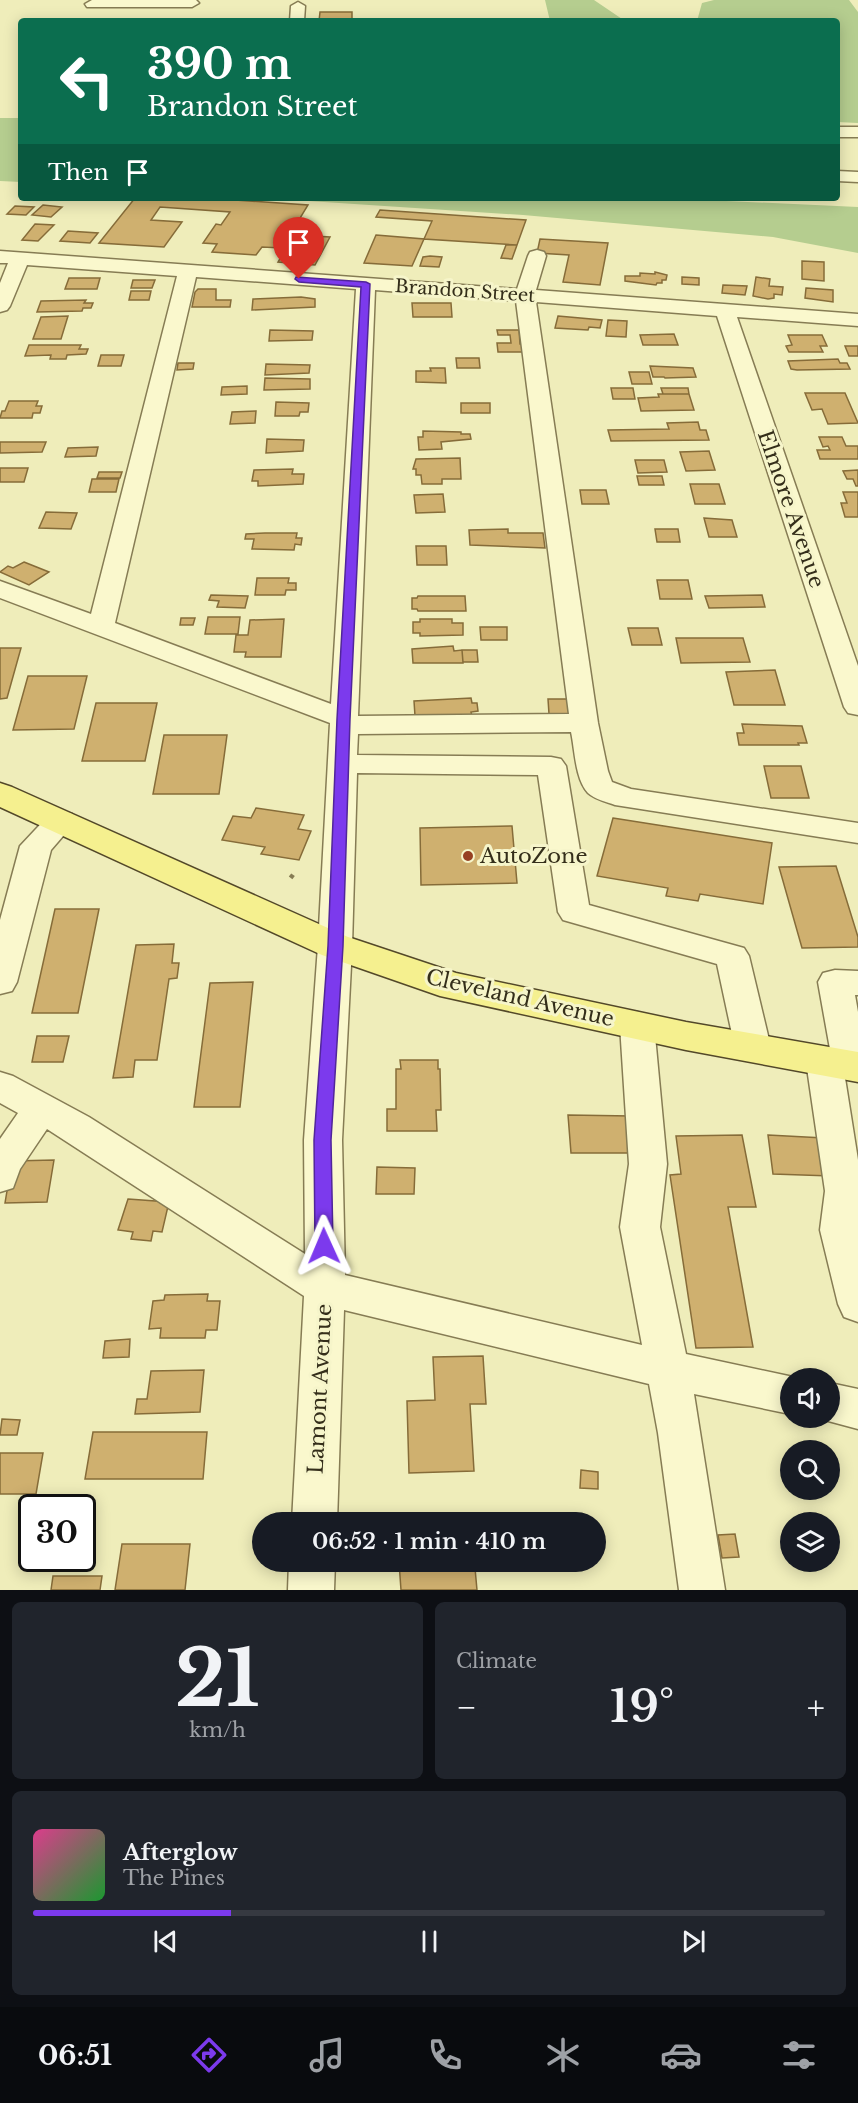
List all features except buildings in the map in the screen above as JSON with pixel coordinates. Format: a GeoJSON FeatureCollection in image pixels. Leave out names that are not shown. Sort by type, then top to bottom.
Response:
{"type":"FeatureCollection","features":[{"type":"Feature","properties":{"kind":"main road","name":"Cleveland Avenue"},"geometry":{"type":"LineString","coordinates":[[0,794],[335,946],[453,986],[844,1065]]}},
{"type":"Feature","properties":{"kind":"street"},"geometry":{"type":"LineString","coordinates":[[87,18],[93,2],[193,2],[190,18]]}},
{"type":"Feature","properties":{"kind":"street"},"geometry":{"type":"LineString","coordinates":[[297,18],[298,6]]}},
{"type":"Feature","properties":{"kind":"street"},"geometry":{"type":"LineString","coordinates":[[840,132],[858,132]]}},
{"type":"Feature","properties":{"kind":"street"},"geometry":{"type":"LineString","coordinates":[[840,176],[858,177]]}},
{"type":"Feature","properties":{"kind":"street"},"geometry":{"type":"LineString","coordinates":[[537,256],[525,295],[584,723],[592,771],[600,788],[626,798],[858,834]]}},
{"type":"Feature","properties":{"kind":"street","name":"Brandon Street"},"geometry":{"type":"LineString","coordinates":[[0,257],[858,320]]}},
{"type":"Feature","properties":{"kind":"street"},"geometry":{"type":"LineString","coordinates":[[0,306],[20,258]]}},
{"type":"Feature","properties":{"kind":"street"},"geometry":{"type":"LineString","coordinates":[[101,627],[188,271]]}},
{"type":"Feature","properties":{"kind":"street","name":"Lamont Avenue"},"geometry":{"type":"LineString","coordinates":[[314,1512],[325,1288],[323,1140],[335,946],[366,284]]}},
{"type":"Feature","properties":{"kind":"street","name":"Elmore Avenue"},"geometry":{"type":"LineString","coordinates":[[725,310],[858,707]]}},
{"type":"Feature","properties":{"kind":"street"},"geometry":{"type":"LineString","coordinates":[[0,589],[344,722],[584,723]]}},
{"type":"Feature","properties":{"kind":"street"},"geometry":{"type":"LineString","coordinates":[[342,764],[551,766],[574,912],[732,956],[753,1048]]}},
{"type":"Feature","properties":{"kind":"street"},"geometry":{"type":"LineString","coordinates":[[0,982],[36,846],[61,821]]}},
{"type":"Feature","properties":{"kind":"street"},"geometry":{"type":"LineString","coordinates":[[858,983],[836,982],[844,1065],[844,1191],[840,1230],[858,1304]]}},
{"type":"Feature","properties":{"kind":"street"},"geometry":{"type":"LineString","coordinates":[[638,1025],[648,1164],[640,1227],[669,1370],[702,1590]]}},
{"type":"Feature","properties":{"kind":"street"},"geometry":{"type":"LineString","coordinates":[[0,1086],[76,1127],[325,1288],[669,1370],[780,1393]]}},
{"type":"Feature","properties":{"kind":"street"},"geometry":{"type":"LineString","coordinates":[[0,1177],[2,1166],[41,1108]]}},
{"type":"Feature","properties":{"kind":"street"},"geometry":{"type":"LineString","coordinates":[[840,1405],[858,1409]]}},
{"type":"Feature","properties":{"kind":"street"},"geometry":{"type":"LineString","coordinates":[[311,1590],[312,1572]]}},
{"type":"Feature","properties":{"kind":"green space"},"geometry":{"type":"Polygon","coordinates":[[[545,0],[594,0],[621,18],[549,18],[545,0]]]}},
{"type":"Feature","properties":{"kind":"green space"},"geometry":{"type":"Polygon","coordinates":[[[714,0],[849,0],[858,12],[858,123],[840,122],[840,18],[698,18],[702,3],[714,0]]]}},
{"type":"Feature","properties":{"kind":"green space"},"geometry":{"type":"Polygon","coordinates":[[[0,118],[18,118],[18,182],[0,181],[0,118]]]}},
{"type":"Feature","properties":{"kind":"green space"},"geometry":{"type":"Polygon","coordinates":[[[309,201],[727,201],[858,207],[858,253],[773,237],[523,215],[309,201]]]}},
{"type":"Feature","properties":{"kind":"place","name":"AutoZone"},"geometry":{"type":"Point","coordinates":[468,856]}},
{"type":"Feature","properties":{"kind":"route"},"geometry":{"type":"LineString","coordinates":[[299,279],[366,284],[360,371],[335,946],[323,1140],[324,1246]]}}]}
